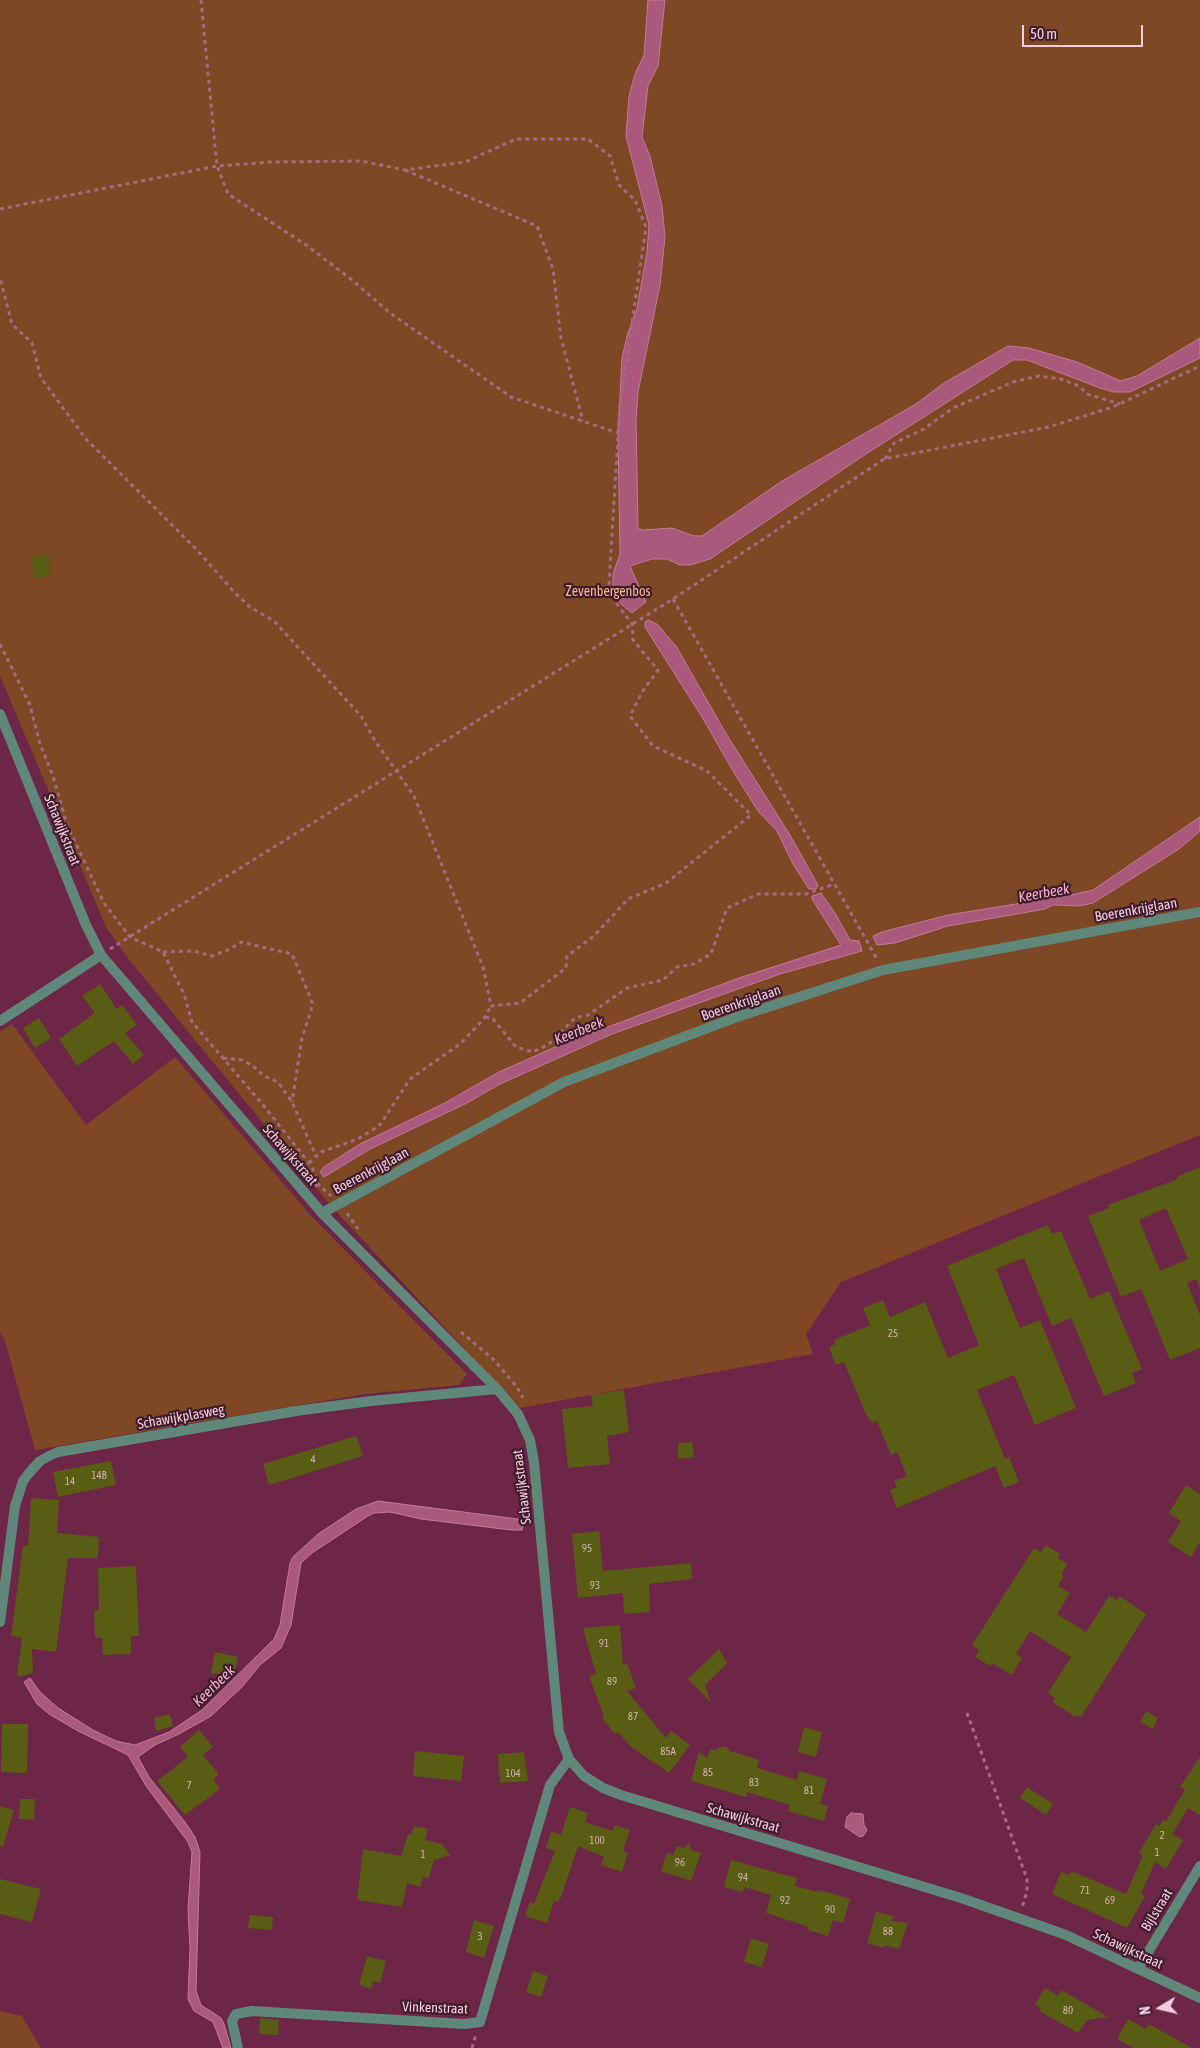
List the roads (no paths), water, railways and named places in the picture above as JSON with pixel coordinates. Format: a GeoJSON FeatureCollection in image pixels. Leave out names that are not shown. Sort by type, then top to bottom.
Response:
{"type":"FeatureCollection","features":[{"type":"Feature","properties":{"kind":"street","name":"Schawijkstraat"},"geometry":{"type":"LineString","coordinates":[[0,714],[86,924],[101,955],[322,1213],[497,1388],[518,1414],[530,1440],[538,1498],[559,1732],[569,1759],[584,1776],[603,1788],[621,1795],[954,1895],[1018,1918],[1066,1936],[1200,1998]]}},
{"type":"Feature","properties":{"kind":"street","name":"Boerenkrijglaan"},"geometry":{"type":"LineString","coordinates":[[322,1213],[564,1082],[737,1017],[883,970],[1200,912]]}},
{"type":"Feature","properties":{"kind":"street"},"geometry":{"type":"LineString","coordinates":[[0,1021],[101,955]]}},
{"type":"Feature","properties":{"kind":"street","name":"Schawijkplasweg"},"geometry":{"type":"LineString","coordinates":[[0,1622],[15,1506],[23,1481],[29,1472],[40,1461],[49,1456],[58,1452],[296,1411],[497,1388]]}},
{"type":"Feature","properties":{"kind":"street","name":"Vinkenstraat"},"geometry":{"type":"LineString","coordinates":[[238,2048],[232,2021],[236,2014],[252,2011],[464,2024],[480,2022],[550,1785],[569,1759]]}},
{"type":"Feature","properties":{"kind":"street","name":"Bijlstraat"},"geometry":{"type":"LineString","coordinates":[[1138,1969],[1200,1866]]}},
{"type":"Feature","properties":{"kind":"park label","name":"Zevenbergenbos"},"geometry":{"type":"Point","coordinates":[608,592]}},
{"type":"Feature","properties":{"kind":"water label","name":"Keerbeek"},"geometry":{"type":"Point","coordinates":[1044,893]}},
{"type":"Feature","properties":{"kind":"water label","name":"Keerbeek"},"geometry":{"type":"Point","coordinates":[579,1031]}},
{"type":"Feature","properties":{"kind":"water label","name":"Keerbeek"},"geometry":{"type":"Point","coordinates":[214,1686]}}]}
